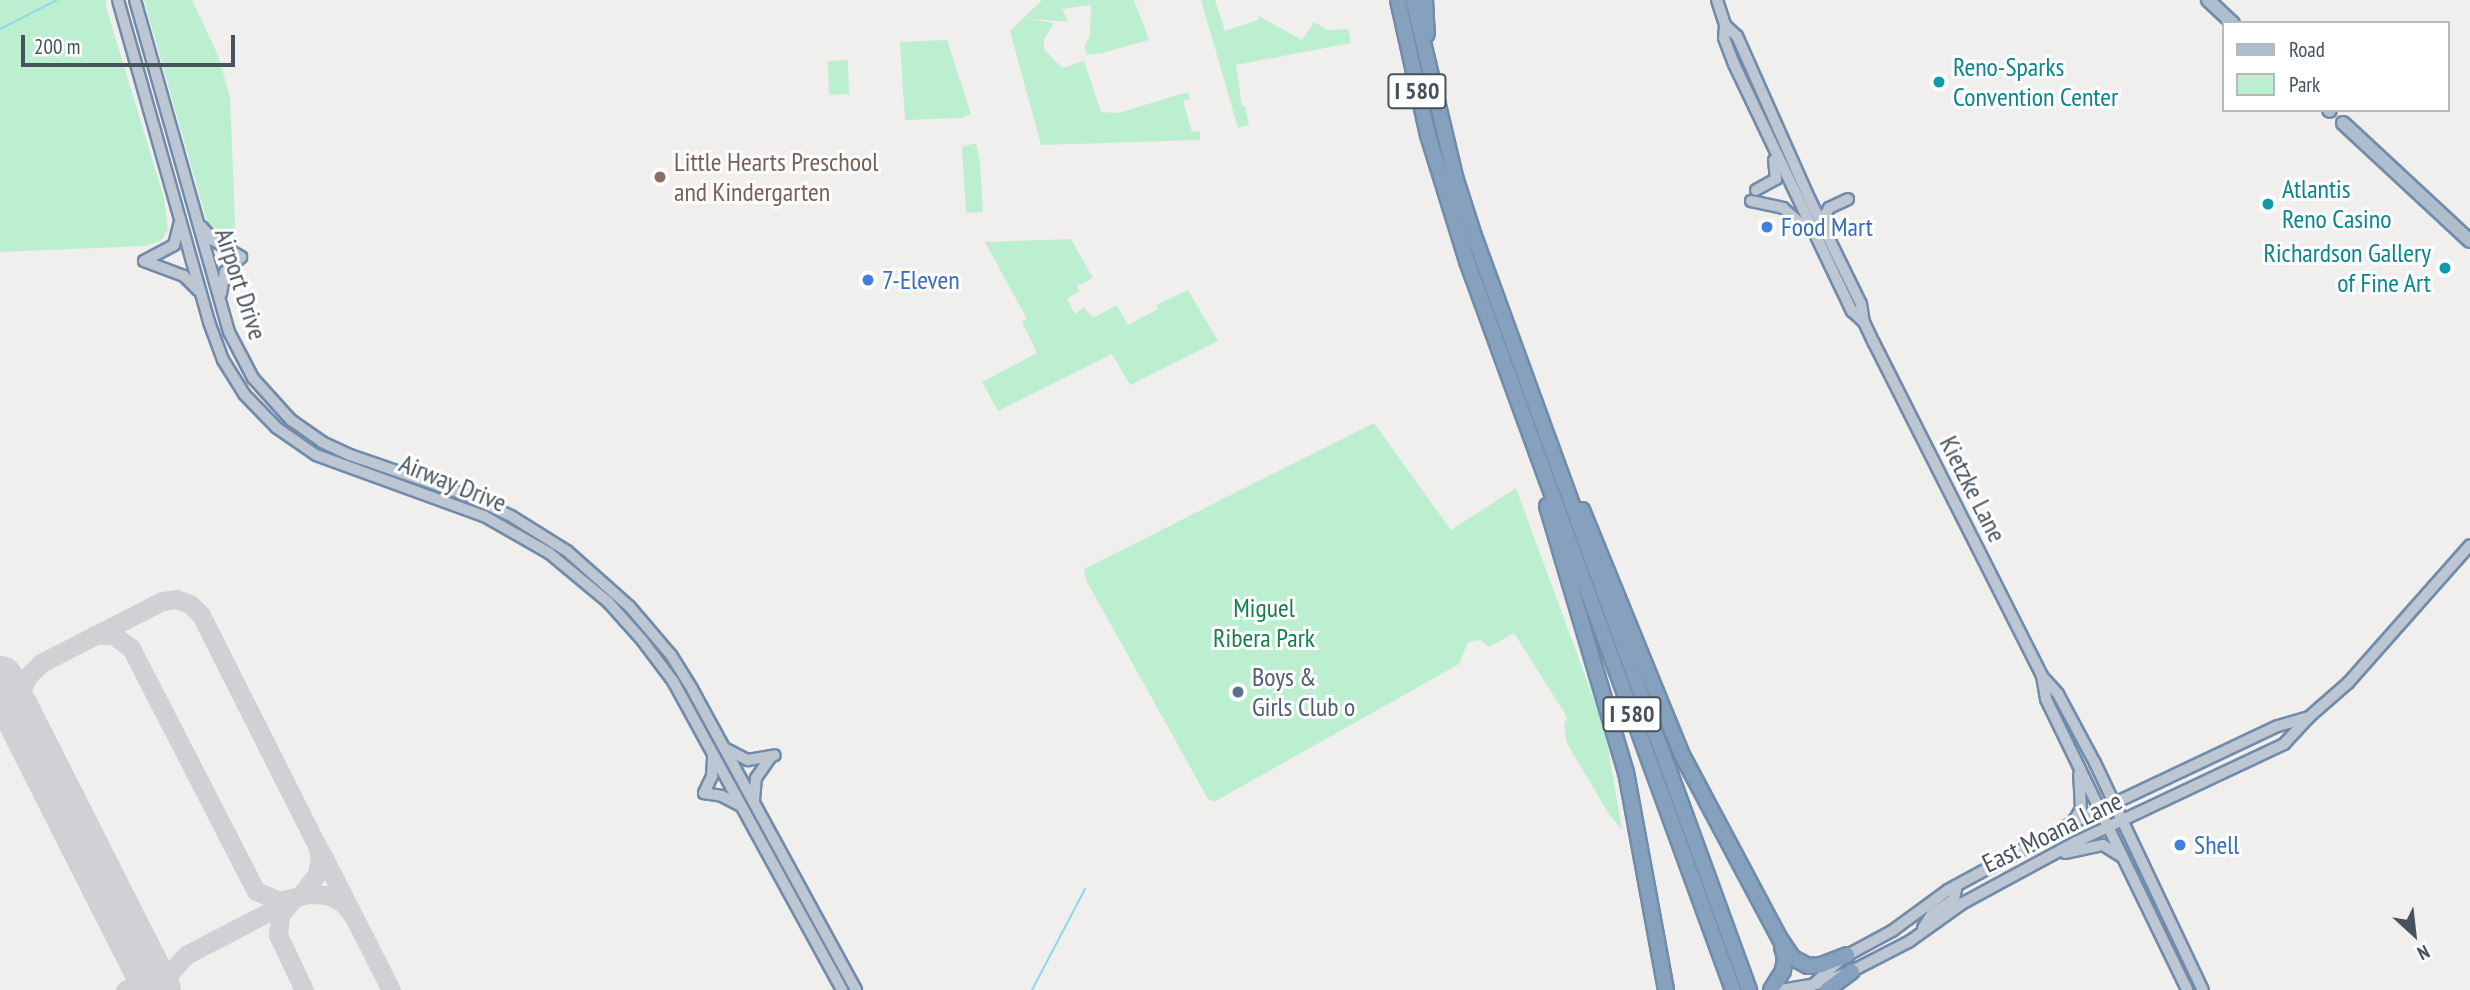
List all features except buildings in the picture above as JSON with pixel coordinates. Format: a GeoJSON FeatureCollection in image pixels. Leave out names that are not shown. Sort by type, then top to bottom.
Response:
{"type":"FeatureCollection","features":[{"type":"Feature","properties":{"kind":"highway","name":"I 580"},"geometry":{"type":"LineString","coordinates":[[1398,0],[1441,180],[1458,236],[1732,990]]}},
{"type":"Feature","properties":{"kind":"highway","name":"I 580"},"geometry":{"type":"LineString","coordinates":[[1413,0],[1456,180],[1474,236],[1747,985]]}},
{"type":"Feature","properties":{"kind":"highway"},"geometry":{"type":"LineString","coordinates":[[1424,0],[1426,57]]}},
{"type":"Feature","properties":{"kind":"highway"},"geometry":{"type":"LineString","coordinates":[[1545,433],[1591,529],[1681,753],[1780,939],[1793,958],[1808,966],[1821,965],[1847,955]]}},
{"type":"Feature","properties":{"kind":"highway"},"geometry":{"type":"LineString","coordinates":[[1532,440],[1553,529],[1626,772],[1657,953],[1666,990]]}},
{"type":"Feature","properties":{"kind":"highway"},"geometry":{"type":"LineString","coordinates":[[1771,990],[1780,978],[1785,963],[1780,939]]}},
{"type":"Feature","properties":{"kind":"highway"},"geometry":{"type":"LineString","coordinates":[[1657,953],[1659,990]]}},
{"type":"Feature","properties":{"kind":"highway"},"geometry":{"type":"LineString","coordinates":[[1816,988],[1852,971]]}},
{"type":"Feature","properties":{"kind":"main road","name":"Airway Drive"},"geometry":{"type":"LineString","coordinates":[[118,0],[216,344],[244,394],[277,428],[337,464],[484,516],[557,559],[608,602],[642,640],[673,681],[842,990]]}},
{"type":"Feature","properties":{"kind":"main road"},"geometry":{"type":"LineString","coordinates":[[135,0],[193,208],[210,238],[241,257],[225,272],[220,284],[221,304]]}},
{"type":"Feature","properties":{"kind":"main road","name":"Kietzke Lane"},"geometry":{"type":"LineString","coordinates":[[1717,0],[1725,25],[1726,44],[1815,237],[1852,311],[1864,322],[2042,676],[2058,694],[2115,803],[2203,990]]}},
{"type":"Feature","properties":{"kind":"main road"},"geometry":{"type":"LineString","coordinates":[[2208,0],[2231,21]]}},
{"type":"Feature","properties":{"kind":"main road","name":"Kietzke Lane"},"geometry":{"type":"LineString","coordinates":[[1725,25],[1737,36],[1864,309],[1864,322]]}},
{"type":"Feature","properties":{"kind":"main road"},"geometry":{"type":"LineString","coordinates":[[2343,123],[2470,241]]}},
{"type":"Feature","properties":{"kind":"main road"},"geometry":{"type":"LineString","coordinates":[[1756,190],[1768,186],[1777,174],[1766,134]]}},
{"type":"Feature","properties":{"kind":"main road"},"geometry":{"type":"LineString","coordinates":[[1843,267],[1826,214],[1833,204],[1848,199]]}},
{"type":"Feature","properties":{"kind":"main road"},"geometry":{"type":"LineString","coordinates":[[1751,201],[1788,211],[1815,237]]}},
{"type":"Feature","properties":{"kind":"main road","name":"Airport Drive"},"geometry":{"type":"LineString","coordinates":[[193,208],[221,304],[244,363],[279,408]]}},
{"type":"Feature","properties":{"kind":"main road"},"geometry":{"type":"LineString","coordinates":[[179,215],[179,230],[174,245],[144,261],[184,276],[202,295]]}},
{"type":"Feature","properties":{"kind":"main road","name":"Airway Drive"},"geometry":{"type":"LineString","coordinates":[[279,408],[307,432],[337,450],[480,500],[567,551],[617,594],[659,640],[687,681],[856,990]]}},
{"type":"Feature","properties":{"kind":"main road","name":"East Moana Lane"},"geometry":{"type":"LineString","coordinates":[[1852,971],[1920,934],[1963,903],[2047,858],[2275,749],[2292,738],[2309,717],[2343,688],[2470,545]]}},
{"type":"Feature","properties":{"kind":"main road","name":"Kietzke Lane"},"geometry":{"type":"LineString","coordinates":[[2042,676],[2046,699],[2187,990]]}},
{"type":"Feature","properties":{"kind":"main road","name":"East Moana Lane"},"geometry":{"type":"LineString","coordinates":[[1816,988],[1847,955],[1892,931],[1957,885],[2073,822],[2278,726],[2309,717]]}},
{"type":"Feature","properties":{"kind":"main road"},"geometry":{"type":"LineString","coordinates":[[720,740],[727,750],[743,759],[760,760],[775,755],[765,762],[756,778],[756,807]]}},
{"type":"Feature","properties":{"kind":"main road"},"geometry":{"type":"LineString","coordinates":[[712,751],[713,769],[705,793],[722,796],[743,808]]}},
{"type":"Feature","properties":{"kind":"main road"},"geometry":{"type":"LineString","coordinates":[[2073,822],[2081,809],[2082,787],[2076,758]]}},
{"type":"Feature","properties":{"kind":"main road"},"geometry":{"type":"LineString","coordinates":[[2047,858],[2103,845],[2124,859]]}},
{"type":"Feature","properties":{"kind":"main road"},"geometry":{"type":"LineString","coordinates":[[1920,934],[1932,914],[1954,899],[1957,885]]}},
{"type":"Feature","properties":{"kind":"main road"},"geometry":{"type":"LineString","coordinates":[[1781,990],[1816,988]]}},
{"type":"Feature","properties":{"kind":"green space"},"geometry":{"type":"Polygon","coordinates":[[[0,0],[106,0],[164,198],[168,229],[161,241],[145,246],[0,252],[0,0]]]}},
{"type":"Feature","properties":{"kind":"green space"},"geometry":{"type":"Polygon","coordinates":[[[144,0],[192,0],[218,55],[230,97],[236,246],[213,232],[206,218],[144,0]]]}},
{"type":"Feature","properties":{"kind":"green space"},"geometry":{"type":"Polygon","coordinates":[[[1042,0],[1134,0],[1149,40],[1102,53],[1087,55],[1084,47],[1090,36],[1091,5],[1062,9],[1069,22],[1024,18],[1054,23],[1044,40],[1044,49],[1062,68],[1084,61],[1101,112],[1118,113],[1188,92],[1190,99],[1183,101],[1192,132],[1200,131],[1200,140],[1041,145],[1010,31],[1042,0]]]}},
{"type":"Feature","properties":{"kind":"green space"},"geometry":{"type":"Polygon","coordinates":[[[1201,0],[1215,0],[1225,31],[1258,20],[1259,16],[1302,40],[1314,22],[1328,30],[1348,29],[1351,43],[1236,65],[1242,106],[1245,106],[1249,125],[1238,128],[1201,0]]]}},
{"type":"Feature","properties":{"kind":"green space"},"geometry":{"type":"Polygon","coordinates":[[[947,40],[971,114],[961,118],[905,120],[900,42],[947,40]]]}},
{"type":"Feature","properties":{"kind":"green space"},"geometry":{"type":"Polygon","coordinates":[[[848,60],[849,94],[829,95],[828,61],[848,60]]]}},
{"type":"Feature","properties":{"kind":"green space"},"geometry":{"type":"Polygon","coordinates":[[[976,143],[983,212],[966,213],[962,147],[976,143]]]}},
{"type":"Feature","properties":{"kind":"green space"},"geometry":{"type":"Polygon","coordinates":[[[1071,239],[1093,278],[1077,286],[1079,291],[1067,299],[1075,314],[1084,307],[1093,318],[1117,305],[1128,325],[1158,309],[1156,305],[1188,290],[1218,341],[1130,385],[1112,354],[998,411],[982,382],[1037,353],[1022,322],[1027,319],[985,242],[1071,239]]]}},
{"type":"Feature","properties":{"kind":"green space","name":"Miguel Ribera Park"},"geometry":{"type":"Polygon","coordinates":[[[1374,423],[1451,530],[1516,488],[1605,730],[1622,830],[1608,813],[1567,743],[1564,725],[1567,717],[1514,633],[1489,647],[1480,640],[1468,642],[1459,664],[1214,802],[1208,799],[1086,580],[1084,569],[1374,423]]]}},
{"type":"Feature","properties":{"kind":"waterway"},"geometry":{"type":"LineString","coordinates":[[0,29],[57,0]]}},
{"type":"Feature","properties":{"kind":"waterway"},"geometry":{"type":"LineString","coordinates":[[1032,990],[1085,889]]}},
{"type":"Feature","properties":{"kind":"taxiway"},"geometry":{"type":"LineString","coordinates":[[24,726],[20,706],[21,690],[29,675],[41,663],[162,601],[176,599],[190,604],[201,615],[317,846],[320,858],[317,874],[300,896]]}},
{"type":"Feature","properties":{"kind":"taxiway"},"geometry":{"type":"LineString","coordinates":[[94,635],[113,635],[131,648],[256,891],[279,901],[310,894],[328,895],[343,903],[354,917]]}},
{"type":"Feature","properties":{"kind":"taxiway"},"geometry":{"type":"LineString","coordinates":[[320,850],[391,990]]}},
{"type":"Feature","properties":{"kind":"taxiway"},"geometry":{"type":"LineString","coordinates":[[292,901],[280,915],[278,935],[304,990]]}},
{"type":"Feature","properties":{"kind":"taxiway"},"geometry":{"type":"LineString","coordinates":[[164,990],[171,972],[186,955],[288,902]]}},
{"type":"Feature","properties":{"kind":"taxiway"},"geometry":{"type":"LineString","coordinates":[[125,990],[151,978]]}},
{"type":"Feature","properties":{"kind":"runway"},"geometry":{"type":"LineString","coordinates":[[0,679],[157,990]]}},
{"type":"Feature","properties":{"kind":"place","name":"Reno-Sparks Convention Center"},"geometry":{"type":"Point","coordinates":[1939,82]}},
{"type":"Feature","properties":{"kind":"place","name":"Little Hearts Preschool and Kindergarten"},"geometry":{"type":"Point","coordinates":[660,177]}},
{"type":"Feature","properties":{"kind":"place","name":"Atlantis Reno Casino"},"geometry":{"type":"Point","coordinates":[2268,204]}},
{"type":"Feature","properties":{"kind":"place","name":"Food Mart"},"geometry":{"type":"Point","coordinates":[1767,227]}},
{"type":"Feature","properties":{"kind":"place","name":"Richardson Gallery of Fine Art"},"geometry":{"type":"Point","coordinates":[2445,268]}},
{"type":"Feature","properties":{"kind":"place","name":"7-Eleven"},"geometry":{"type":"Point","coordinates":[868,280]}},
{"type":"Feature","properties":{"kind":"place","name":"Boys & Girls Club o"},"geometry":{"type":"Point","coordinates":[1238,692]}},
{"type":"Feature","properties":{"kind":"place","name":"Shell"},"geometry":{"type":"Point","coordinates":[2180,845]}}]}
